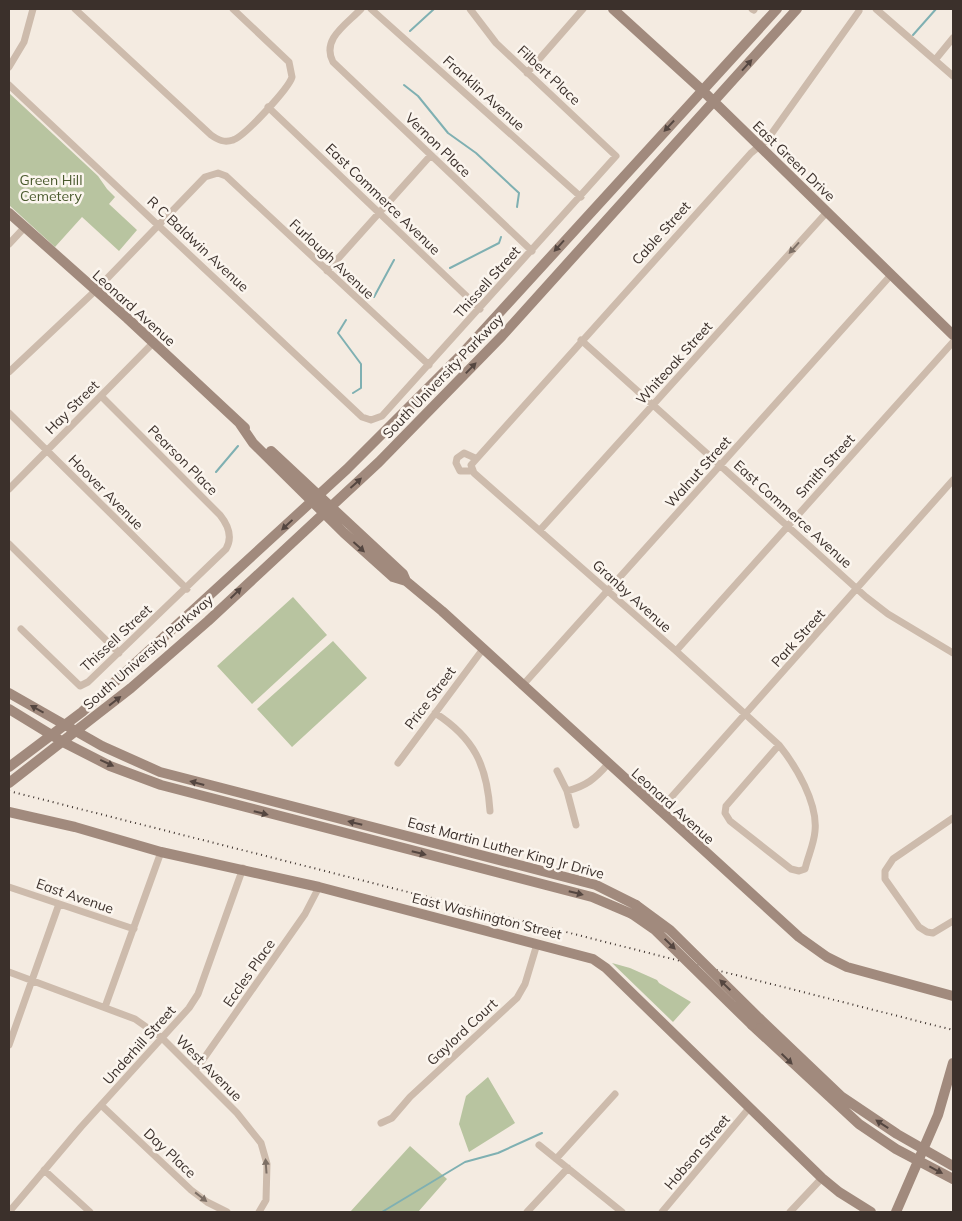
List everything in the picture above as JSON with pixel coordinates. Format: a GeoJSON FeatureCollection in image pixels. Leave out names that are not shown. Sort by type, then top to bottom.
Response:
{"type":"FeatureCollection","features":[{"type":"Feature","properties":{"kind":"main road","name":"East Green Drive"},"geometry":{"type":"LineString","coordinates":[[613,9],[702,90],[953,335]]}},
{"type":"Feature","properties":{"kind":"main road","name":"South University Parkway"},"geometry":{"type":"LineString","coordinates":[[9,767],[65,725],[137,664],[316,499],[459,357],[777,9]]}},
{"type":"Feature","properties":{"kind":"main road","name":"South University Parkway"},"geometry":{"type":"LineString","coordinates":[[9,783],[132,688],[208,621],[392,448],[502,336],[797,9]]}},
{"type":"Feature","properties":{"kind":"main road","name":"Leonard Avenue"},"geometry":{"type":"LineString","coordinates":[[9,213],[240,424],[253,444],[316,499],[330,506],[404,574],[406,582]]}},
{"type":"Feature","properties":{"kind":"main road","name":"Leonard Avenue"},"geometry":{"type":"LineString","coordinates":[[316,499],[322,513],[393,577],[406,582],[483,649],[799,937],[827,957],[847,967],[953,996]]}},
{"type":"Feature","properties":{"kind":"main road","name":"East Martin Luther King Jr Drive"},"geometry":{"type":"LineString","coordinates":[[9,693],[109,750],[160,772],[596,885],[634,909],[756,1022],[842,1097],[878,1122],[953,1166]]}},
{"type":"Feature","properties":{"kind":"main road","name":"East Martin Luther King Jr Drive"},"geometry":{"type":"LineString","coordinates":[[9,709],[63,742],[140,778],[194,796],[634,909]]}},
{"type":"Feature","properties":{"kind":"main road","name":"East Washington Street"},"geometry":{"type":"LineString","coordinates":[[9,812],[75,826],[161,852],[243,868],[588,956],[600,963],[822,1178],[839,1192],[870,1212]]}},
{"type":"Feature","properties":{"kind":"main road","name":"East Martin Luther King Jr Drive"},"geometry":{"type":"LineString","coordinates":[[756,1022],[841,1110],[877,1137],[953,1179]]}},
{"type":"Feature","properties":{"kind":"main road"},"geometry":{"type":"LineString","coordinates":[[896,1212],[938,1114],[953,1063]]}},
{"type":"Feature","properties":{"kind":"street"},"geometry":{"type":"LineString","coordinates":[[9,67],[24,42],[33,9]]}},
{"type":"Feature","properties":{"kind":"street"},"geometry":{"type":"LineString","coordinates":[[75,9],[211,135],[221,141],[232,140],[240,136],[288,85],[293,71],[289,62],[233,9]]}},
{"type":"Feature","properties":{"kind":"street","name":"Vernon Place"},"geometry":{"type":"LineString","coordinates":[[361,9],[332,39],[329,54],[333,62],[532,251]]}},
{"type":"Feature","properties":{"kind":"street","name":"Franklin Avenue"},"geometry":{"type":"LineString","coordinates":[[371,9],[581,197]]}},
{"type":"Feature","properties":{"kind":"street","name":"Filbert Place"},"geometry":{"type":"LineString","coordinates":[[470,9],[496,44],[616,154]]}},
{"type":"Feature","properties":{"kind":"street"},"geometry":{"type":"LineString","coordinates":[[528,73],[583,9]]}},
{"type":"Feature","properties":{"kind":"street"},"geometry":{"type":"LineString","coordinates":[[876,9],[953,76]]}},
{"type":"Feature","properties":{"kind":"street","name":"Cable Street"},"geometry":{"type":"LineString","coordinates":[[473,465],[581,340],[772,133],[859,11]]}},
{"type":"Feature","properties":{"kind":"street"},"geometry":{"type":"LineString","coordinates":[[935,60],[953,38]]}},
{"type":"Feature","properties":{"kind":"street","name":"R C Baldwin Avenue"},"geometry":{"type":"LineString","coordinates":[[9,85],[362,417],[372,420]]}},
{"type":"Feature","properties":{"kind":"street","name":"East Commerce Avenue"},"geometry":{"type":"LineString","coordinates":[[268,108],[480,309]]}},
{"type":"Feature","properties":{"kind":"street","name":"Thissell Street"},"geometry":{"type":"LineString","coordinates":[[372,420],[382,416],[429,365],[614,160],[616,154]]}},
{"type":"Feature","properties":{"kind":"street"},"geometry":{"type":"LineString","coordinates":[[327,271],[431,155]]}},
{"type":"Feature","properties":{"kind":"street","name":"Furlough Avenue"},"geometry":{"type":"LineString","coordinates":[[160,225],[205,177],[218,172],[226,176],[429,365]]}},
{"type":"Feature","properties":{"kind":"street","name":"Whiteoak Street"},"geometry":{"type":"LineString","coordinates":[[540,530],[827,212]]}},
{"type":"Feature","properties":{"kind":"street"},"geometry":{"type":"LineString","coordinates":[[9,372],[95,291],[160,225]]}},
{"type":"Feature","properties":{"kind":"street"},"geometry":{"type":"LineString","coordinates":[[9,244],[24,228]]}},
{"type":"Feature","properties":{"kind":"street","name":"Walnut Street"},"geometry":{"type":"LineString","coordinates":[[522,686],[891,275]]}},
{"type":"Feature","properties":{"kind":"street","name":"East Commerce Avenue"},"geometry":{"type":"LineString","coordinates":[[581,340],[858,590],[888,614],[953,653]]}},
{"type":"Feature","properties":{"kind":"street","name":"Smith Street"},"geometry":{"type":"LineString","coordinates":[[676,651],[953,342]]}},
{"type":"Feature","properties":{"kind":"street","name":"Hay Street"},"geometry":{"type":"LineString","coordinates":[[9,489],[153,343]]}},
{"type":"Feature","properties":{"kind":"street","name":"Pearson Place"},"geometry":{"type":"LineString","coordinates":[[101,396],[224,520],[230,538],[226,549]]}},
{"type":"Feature","properties":{"kind":"street","name":"Hoover Avenue"},"geometry":{"type":"LineString","coordinates":[[9,413],[187,588]]}},
{"type":"Feature","properties":{"kind":"street","name":"Granby Avenue"},"geometry":{"type":"LineString","coordinates":[[473,465],[540,530],[779,745],[794,764],[813,812],[816,828],[805,868],[799,871],[790,869],[730,821],[725,814],[726,806],[779,745]]}},
{"type":"Feature","properties":{"kind":"street","name":"Park Street"},"geometry":{"type":"LineString","coordinates":[[659,811],[858,590],[953,480]]}},
{"type":"Feature","properties":{"kind":"street"},"geometry":{"type":"LineString","coordinates":[[9,544],[119,653]]}},
{"type":"Feature","properties":{"kind":"street","name":"Thissell Street"},"geometry":{"type":"LineString","coordinates":[[21,628],[80,686],[88,682],[119,653],[226,549]]}},
{"type":"Feature","properties":{"kind":"street","name":"Price Street"},"geometry":{"type":"LineString","coordinates":[[398,763],[483,649]]}},
{"type":"Feature","properties":{"kind":"street"},"geometry":{"type":"LineString","coordinates":[[435,713],[453,724],[474,748],[484,772],[490,811]]}},
{"type":"Feature","properties":{"kind":"street"},"geometry":{"type":"LineString","coordinates":[[567,791],[591,782],[608,764]]}},
{"type":"Feature","properties":{"kind":"street"},"geometry":{"type":"LineString","coordinates":[[558,771],[567,791],[576,826]]}},
{"type":"Feature","properties":{"kind":"street"},"geometry":{"type":"LineString","coordinates":[[953,818],[893,859],[885,871],[885,879],[923,930],[933,933],[953,921]]}},
{"type":"Feature","properties":{"kind":"street"},"geometry":{"type":"LineString","coordinates":[[105,1007],[161,852]]}},
{"type":"Feature","properties":{"kind":"street","name":"Underhill Street"},"geometry":{"type":"LineString","coordinates":[[10,1210],[101,1104],[189,1008],[198,994],[243,868]]}},
{"type":"Feature","properties":{"kind":"street","name":"East Avenue"},"geometry":{"type":"LineString","coordinates":[[9,887],[134,929]]}},
{"type":"Feature","properties":{"kind":"street","name":"Eccles Place"},"geometry":{"type":"LineString","coordinates":[[195,1071],[305,914],[319,887]]}},
{"type":"Feature","properties":{"kind":"street"},"geometry":{"type":"LineString","coordinates":[[9,1045],[11,1030],[32,981],[59,904]]}},
{"type":"Feature","properties":{"kind":"street","name":"Gaylord Court"},"geometry":{"type":"LineString","coordinates":[[381,1123],[392,1118],[410,1097],[516,998],[525,984],[537,944]]}},
{"type":"Feature","properties":{"kind":"street","name":"West Avenue"},"geometry":{"type":"LineString","coordinates":[[9,972],[136,1019],[162,1038],[252,1129],[261,1143],[267,1164],[266,1200],[259,1212]]}},
{"type":"Feature","properties":{"kind":"street"},"geometry":{"type":"LineString","coordinates":[[556,1159],[615,1094]]}},
{"type":"Feature","properties":{"kind":"street","name":"Day Place"},"geometry":{"type":"LineString","coordinates":[[101,1104],[191,1190],[207,1202],[227,1212]]}},
{"type":"Feature","properties":{"kind":"street","name":"Hobson Street"},"geometry":{"type":"LineString","coordinates":[[662,1212],[750,1107]]}},
{"type":"Feature","properties":{"kind":"street"},"geometry":{"type":"LineString","coordinates":[[539,1145],[622,1212]]}},
{"type":"Feature","properties":{"kind":"street"},"geometry":{"type":"LineString","coordinates":[[527,1212],[568,1168]]}},
{"type":"Feature","properties":{"kind":"street"},"geometry":{"type":"LineString","coordinates":[[44,1170],[90,1212]]}},
{"type":"Feature","properties":{"kind":"street"},"geometry":{"type":"LineString","coordinates":[[790,1212],[822,1178]]}},
{"type":"Feature","properties":{"kind":"green space","name":"Green Hill Cemetery"},"geometry":{"type":"Polygon","coordinates":[[[9,93],[98,176],[115,197],[109,204],[137,230],[119,251],[82,217],[55,247],[9,205],[9,93]]]}},
{"type":"Feature","properties":{"kind":"green space"},"geometry":{"type":"Polygon","coordinates":[[[293,597],[327,635],[252,704],[217,666],[293,597]]]}},
{"type":"Feature","properties":{"kind":"green space"},"geometry":{"type":"Polygon","coordinates":[[[333,641],[367,678],[292,747],[257,709],[333,641]]]}},
{"type":"Feature","properties":{"kind":"green space"},"geometry":{"type":"Polygon","coordinates":[[[612,963],[630,968],[657,980],[691,1002],[673,1022],[612,963]]]}},
{"type":"Feature","properties":{"kind":"green space"},"geometry":{"type":"Polygon","coordinates":[[[488,1077],[515,1123],[469,1152],[459,1124],[466,1096],[488,1077]]]}},
{"type":"Feature","properties":{"kind":"green space"},"geometry":{"type":"Polygon","coordinates":[[[410,1146],[447,1179],[418,1212],[350,1212],[410,1146]]]}},
{"type":"Feature","properties":{"kind":"waterway"},"geometry":{"type":"LineString","coordinates":[[410,31],[434,9]]}},
{"type":"Feature","properties":{"kind":"waterway"},"geometry":{"type":"LineString","coordinates":[[913,35],[936,9]]}},
{"type":"Feature","properties":{"kind":"waterway"},"geometry":{"type":"LineString","coordinates":[[404,85],[418,96],[448,133],[476,153],[519,193],[517,207]]}},
{"type":"Feature","properties":{"kind":"waterway"},"geometry":{"type":"LineString","coordinates":[[450,268],[499,243],[501,237]]}},
{"type":"Feature","properties":{"kind":"waterway"},"geometry":{"type":"LineString","coordinates":[[374,297],[394,260]]}},
{"type":"Feature","properties":{"kind":"waterway"},"geometry":{"type":"LineString","coordinates":[[346,320],[338,333],[361,364],[361,388],[353,393]]}},
{"type":"Feature","properties":{"kind":"waterway"},"geometry":{"type":"LineString","coordinates":[[216,472],[238,446]]}},
{"type":"Feature","properties":{"kind":"waterway"},"geometry":{"type":"LineString","coordinates":[[382,1212],[465,1162],[498,1153],[542,1133]]}},
{"type":"Feature","properties":{"kind":"railway"},"geometry":{"type":"LineString","coordinates":[[9,791],[953,1030]]}}]}
